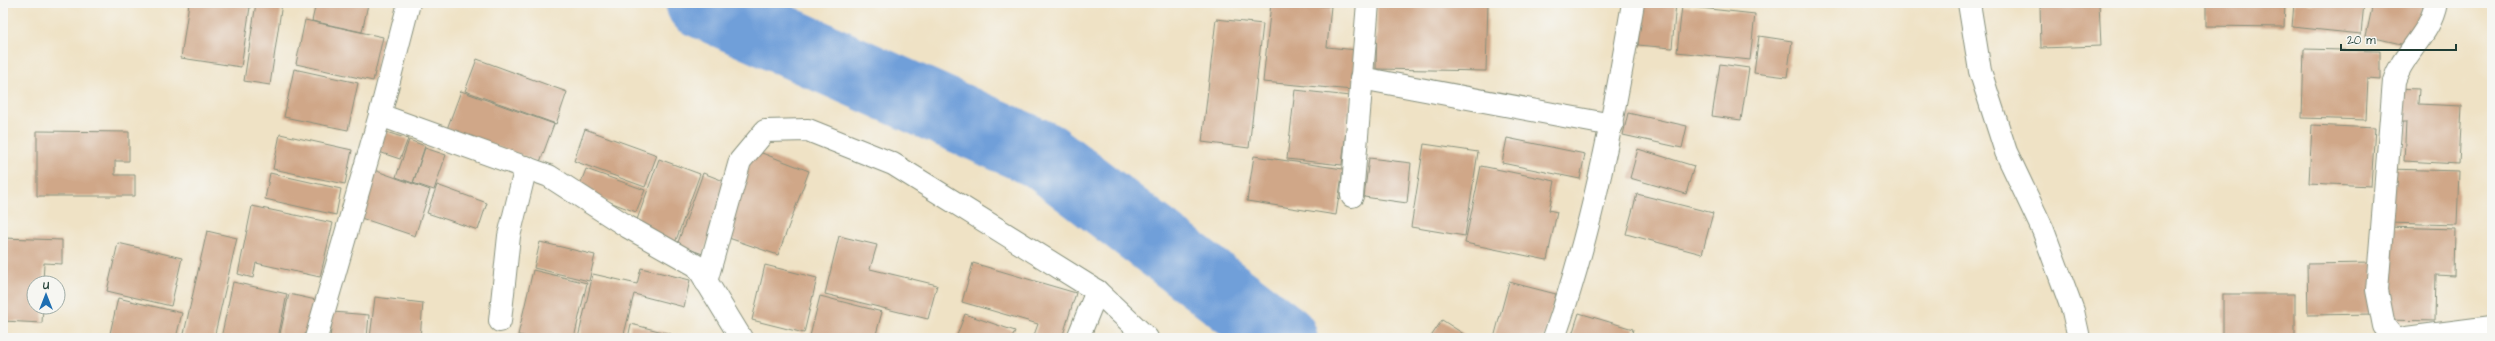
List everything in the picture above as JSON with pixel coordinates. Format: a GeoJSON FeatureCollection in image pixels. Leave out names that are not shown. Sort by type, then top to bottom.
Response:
{"type":"FeatureCollection","features":[{"type":"Feature","properties":{"kind":"street"},"geometry":{"type":"LineString","coordinates":[[316,338],[380,115],[409,3]]}},
{"type":"Feature","properties":{"kind":"street"},"geometry":{"type":"LineString","coordinates":[[1352,196],[1368,3]]}},
{"type":"Feature","properties":{"kind":"street"},"geometry":{"type":"LineString","coordinates":[[1554,338],[1574,283],[1612,126],[1633,3]]}},
{"type":"Feature","properties":{"kind":"street"},"geometry":{"type":"LineString","coordinates":[[1969,3],[1980,71],[2006,152],[2043,230],[2073,311],[2079,338]]}},
{"type":"Feature","properties":{"kind":"street"},"geometry":{"type":"LineString","coordinates":[[2394,338],[2384,326],[2376,290],[2394,82],[2396,73],[2424,36],[2431,22],[2436,3]]}},
{"type":"Feature","properties":{"kind":"street"},"geometry":{"type":"LineString","coordinates":[[1361,78],[1612,126]]}},
{"type":"Feature","properties":{"kind":"street"},"geometry":{"type":"LineString","coordinates":[[380,115],[549,176],[628,227],[697,266],[741,338]]}},
{"type":"Feature","properties":{"kind":"street"},"geometry":{"type":"LineString","coordinates":[[706,282],[740,160],[765,131],[808,130],[893,164],[1097,291],[1147,338]]}},
{"type":"Feature","properties":{"kind":"street"},"geometry":{"type":"LineString","coordinates":[[500,321],[509,236],[526,167]]}},
{"type":"Feature","properties":{"kind":"street"},"geometry":{"type":"LineString","coordinates":[[1078,338],[1097,291]]}},
{"type":"Feature","properties":{"kind":"street"},"geometry":{"type":"LineString","coordinates":[[2406,338],[2492,327]]}},
{"type":"Feature","properties":{"kind":"building"},"geometry":{"type":"Polygon","coordinates":[[[189,3],[221,3],[250,7],[241,67],[181,58],[189,3]]]}},
{"type":"Feature","properties":{"kind":"building"},"geometry":{"type":"Polygon","coordinates":[[[256,3],[282,3],[270,85],[244,81],[256,3]]]}},
{"type":"Feature","properties":{"kind":"building"},"geometry":{"type":"Polygon","coordinates":[[[316,3],[368,4],[362,32],[312,21],[316,3]]]}},
{"type":"Feature","properties":{"kind":"building"},"geometry":{"type":"Polygon","coordinates":[[[1271,3],[1320,3],[1319,6],[1331,6],[1327,47],[1357,50],[1353,90],[1263,82],[1271,3]]]}},
{"type":"Feature","properties":{"kind":"building"},"geometry":{"type":"Polygon","coordinates":[[[1377,3],[1488,3],[1486,71],[1376,69],[1377,3]]]}},
{"type":"Feature","properties":{"kind":"building"},"geometry":{"type":"Polygon","coordinates":[[[1642,3],[1676,3],[1672,48],[1638,45],[1642,3]]]}},
{"type":"Feature","properties":{"kind":"building"},"geometry":{"type":"Polygon","coordinates":[[[2040,3],[2099,3],[2101,46],[2041,48],[2040,3]]]}},
{"type":"Feature","properties":{"kind":"building"},"geometry":{"type":"Polygon","coordinates":[[[2206,3],[2285,3],[2284,27],[2206,26],[2206,3]]]}},
{"type":"Feature","properties":{"kind":"building"},"geometry":{"type":"Polygon","coordinates":[[[2294,3],[2364,3],[2361,34],[2292,27],[2294,3]]]}},
{"type":"Feature","properties":{"kind":"building"},"geometry":{"type":"Polygon","coordinates":[[[2373,3],[2424,3],[2414,47],[2366,36],[2373,3]]]}},
{"type":"Feature","properties":{"kind":"building"},"geometry":{"type":"Polygon","coordinates":[[[1682,6],[1755,14],[1750,60],[1677,52],[1682,6]]]}},
{"type":"Feature","properties":{"kind":"building"},"geometry":{"type":"Polygon","coordinates":[[[1216,19],[1263,24],[1249,148],[1202,142],[1216,19]]]}},
{"type":"Feature","properties":{"kind":"building"},"geometry":{"type":"Polygon","coordinates":[[[305,20],[383,37],[373,81],[296,64],[305,20]]]}},
{"type":"Feature","properties":{"kind":"building"},"geometry":{"type":"Polygon","coordinates":[[[1759,36],[1792,41],[1787,77],[1754,73],[1759,36]]]}},
{"type":"Feature","properties":{"kind":"building"},"geometry":{"type":"Polygon","coordinates":[[[2304,49],[2380,51],[2380,79],[2368,78],[2366,120],[2302,118],[2304,49]]]}},
{"type":"Feature","properties":{"kind":"building"},"geometry":{"type":"Polygon","coordinates":[[[477,59],[567,92],[556,124],[465,91],[477,59]]]}},
{"type":"Feature","properties":{"kind":"building"},"geometry":{"type":"Polygon","coordinates":[[[1720,64],[1749,68],[1741,120],[1712,116],[1720,64]]]}},
{"type":"Feature","properties":{"kind":"building"},"geometry":{"type":"Polygon","coordinates":[[[294,69],[358,83],[348,130],[284,117],[294,69]]]}},
{"type":"Feature","properties":{"kind":"building"},"geometry":{"type":"Polygon","coordinates":[[[2394,88],[2419,89],[2418,104],[2462,106],[2459,164],[2404,161],[2406,122],[2392,122],[2394,88]]]}},
{"type":"Feature","properties":{"kind":"building"},"geometry":{"type":"Polygon","coordinates":[[[1295,90],[1350,96],[1342,165],[1287,159],[1295,90]]]}},
{"type":"Feature","properties":{"kind":"building"},"geometry":{"type":"Polygon","coordinates":[[[461,91],[554,124],[540,162],[447,129],[461,91]]]}},
{"type":"Feature","properties":{"kind":"building"},"geometry":{"type":"Polygon","coordinates":[[[1628,113],[1687,126],[1682,148],[1623,135],[1628,113]]]}},
{"type":"Feature","properties":{"kind":"building"},"geometry":{"type":"Polygon","coordinates":[[[2312,125],[2375,128],[2371,186],[2309,183],[2312,125]]]}},
{"type":"Feature","properties":{"kind":"building"},"geometry":{"type":"Polygon","coordinates":[[[585,129],[657,155],[645,187],[574,161],[585,129]]]}},
{"type":"Feature","properties":{"kind":"building"},"geometry":{"type":"Polygon","coordinates":[[[37,131],[129,132],[129,161],[115,161],[115,175],[135,175],[135,196],[37,196],[37,131]]]}},
{"type":"Feature","properties":{"kind":"building"},"geometry":{"type":"Polygon","coordinates":[[[383,131],[408,139],[400,159],[376,151],[383,131]]]}},
{"type":"Feature","properties":{"kind":"building"},"geometry":{"type":"Polygon","coordinates":[[[280,134],[352,150],[345,184],[273,169],[280,134]]]}},
{"type":"Feature","properties":{"kind":"building"},"geometry":{"type":"Polygon","coordinates":[[[1507,138],[1585,154],[1580,179],[1502,163],[1507,138]]]}},
{"type":"Feature","properties":{"kind":"building"},"geometry":{"type":"Polygon","coordinates":[[[409,140],[425,146],[413,183],[396,177],[409,140]]]}},
{"type":"Feature","properties":{"kind":"building"},"geometry":{"type":"Polygon","coordinates":[[[1424,144],[1478,152],[1465,236],[1411,227],[1424,144]]]}},
{"type":"Feature","properties":{"kind":"building"},"geometry":{"type":"Polygon","coordinates":[[[425,148],[446,155],[434,190],[413,183],[425,148]]]}},
{"type":"Feature","properties":{"kind":"building"},"geometry":{"type":"Polygon","coordinates":[[[1638,149],[1694,166],[1686,194],[1630,178],[1638,149]]]}},
{"type":"Feature","properties":{"kind":"building"},"geometry":{"type":"Polygon","coordinates":[[[754,150],[809,171],[778,255],[723,236],[754,150]]]}},
{"type":"Feature","properties":{"kind":"building"},"geometry":{"type":"Polygon","coordinates":[[[1254,156],[1343,169],[1336,215],[1247,201],[1254,156]]]}},
{"type":"Feature","properties":{"kind":"building"},"geometry":{"type":"Polygon","coordinates":[[[1369,158],[1411,163],[1407,203],[1364,197],[1369,158]]]}},
{"type":"Feature","properties":{"kind":"building"},"geometry":{"type":"Polygon","coordinates":[[[659,159],[700,174],[675,243],[634,228],[659,159]]]}},
{"type":"Feature","properties":{"kind":"building"},"geometry":{"type":"Polygon","coordinates":[[[1481,166],[1555,181],[1549,210],[1557,212],[1547,260],[1465,243],[1481,166]]]}},
{"type":"Feature","properties":{"kind":"building"},"geometry":{"type":"Polygon","coordinates":[[[586,169],[645,190],[636,212],[578,190],[586,169]]]}},
{"type":"Feature","properties":{"kind":"building"},"geometry":{"type":"Polygon","coordinates":[[[2389,169],[2459,171],[2457,225],[2388,223],[2389,169]]]}},
{"type":"Feature","properties":{"kind":"building"},"geometry":{"type":"Polygon","coordinates":[[[374,170],[430,190],[415,236],[358,217],[374,170]]]}},
{"type":"Feature","properties":{"kind":"building"},"geometry":{"type":"Polygon","coordinates":[[[270,173],[341,189],[336,215],[265,199],[270,173]]]}},
{"type":"Feature","properties":{"kind":"building"},"geometry":{"type":"Polygon","coordinates":[[[703,173],[729,183],[703,254],[677,245],[703,173]]]}},
{"type":"Feature","properties":{"kind":"building"},"geometry":{"type":"Polygon","coordinates":[[[437,185],[487,203],[478,230],[427,213],[437,185]]]}},
{"type":"Feature","properties":{"kind":"building"},"geometry":{"type":"Polygon","coordinates":[[[1637,194],[1713,213],[1702,254],[1626,234],[1637,194]]]}},
{"type":"Feature","properties":{"kind":"building"},"geometry":{"type":"Polygon","coordinates":[[[252,206],[333,223],[320,277],[256,263],[253,278],[238,274],[252,206]]]}},
{"type":"Feature","properties":{"kind":"building"},"geometry":{"type":"Polygon","coordinates":[[[2387,227],[2455,229],[2454,276],[2436,275],[2435,321],[2385,320],[2387,227]]]}},
{"type":"Feature","properties":{"kind":"building"},"geometry":{"type":"Polygon","coordinates":[[[207,231],[237,238],[214,338],[183,338],[207,231]]]}},
{"type":"Feature","properties":{"kind":"building"},"geometry":{"type":"Polygon","coordinates":[[[839,236],[877,245],[870,269],[937,285],[928,319],[825,294],[839,236]]]}},
{"type":"Feature","properties":{"kind":"building"},"geometry":{"type":"Polygon","coordinates":[[[3,238],[62,240],[62,264],[44,263],[43,275],[26,275],[26,315],[42,315],[42,323],[3,321],[3,238]]]}},
{"type":"Feature","properties":{"kind":"building"},"geometry":{"type":"Polygon","coordinates":[[[540,242],[595,255],[589,281],[534,268],[540,242]]]}},
{"type":"Feature","properties":{"kind":"building"},"geometry":{"type":"Polygon","coordinates":[[[118,243],[182,258],[171,306],[107,291],[118,243]]]}},
{"type":"Feature","properties":{"kind":"building"},"geometry":{"type":"Polygon","coordinates":[[[973,263],[1076,293],[1062,338],[1033,338],[1038,324],[962,302],[973,263]]]}},
{"type":"Feature","properties":{"kind":"building"},"geometry":{"type":"Polygon","coordinates":[[[2373,263],[2375,314],[2308,315],[2307,264],[2373,263]]]}},
{"type":"Feature","properties":{"kind":"building"},"geometry":{"type":"Polygon","coordinates":[[[765,265],[817,278],[804,333],[752,320],[765,265]]]}},
{"type":"Feature","properties":{"kind":"building"},"geometry":{"type":"Polygon","coordinates":[[[641,268],[690,280],[684,307],[634,294],[623,338],[578,338],[593,274],[637,284],[641,268]]]}},
{"type":"Feature","properties":{"kind":"building"},"geometry":{"type":"Polygon","coordinates":[[[533,270],[587,283],[574,338],[532,338],[518,335],[533,270]]]}},
{"type":"Feature","properties":{"kind":"building"},"geometry":{"type":"Polygon","coordinates":[[[233,282],[287,294],[278,338],[221,338],[233,282]]]}},
{"type":"Feature","properties":{"kind":"building"},"geometry":{"type":"Polygon","coordinates":[[[1509,282],[1556,294],[1544,338],[1494,338],[1509,282]]]}},
{"type":"Feature","properties":{"kind":"building"},"geometry":{"type":"Polygon","coordinates":[[[289,294],[316,300],[308,338],[279,338],[289,294]]]}},
{"type":"Feature","properties":{"kind":"building"},"geometry":{"type":"Polygon","coordinates":[[[2223,294],[2295,294],[2295,338],[2223,338],[2223,294]]]}},
{"type":"Feature","properties":{"kind":"building"},"geometry":{"type":"Polygon","coordinates":[[[820,296],[882,312],[875,338],[819,338],[810,336],[820,296]]]}},
{"type":"Feature","properties":{"kind":"building"},"geometry":{"type":"Polygon","coordinates":[[[375,297],[423,303],[420,338],[370,338],[375,297]]]}},
{"type":"Feature","properties":{"kind":"building"},"geometry":{"type":"Polygon","coordinates":[[[118,298],[182,313],[176,338],[109,338],[118,298]]]}},
{"type":"Feature","properties":{"kind":"building"},"geometry":{"type":"Polygon","coordinates":[[[333,312],[369,315],[367,338],[330,338],[333,312]]]}},
{"type":"Feature","properties":{"kind":"building"},"geometry":{"type":"Polygon","coordinates":[[[1579,313],[1633,329],[1631,338],[1571,338],[1579,313]]]}},
{"type":"Feature","properties":{"kind":"building"},"geometry":{"type":"Polygon","coordinates":[[[965,314],[1015,331],[1012,338],[956,338],[965,314]]]}},
{"type":"Feature","properties":{"kind":"building"},"geometry":{"type":"Polygon","coordinates":[[[1442,320],[1470,338],[1430,338],[1442,320]]]}},
{"type":"Feature","properties":{"kind":"building"},"geometry":{"type":"Polygon","coordinates":[[[631,324],[671,334],[670,338],[628,338],[631,324]]]}},
{"type":"Feature","properties":{"kind":"waterway"},"geometry":{"type":"LineString","coordinates":[[700,3],[1044,156],[1283,338]]}}]}
